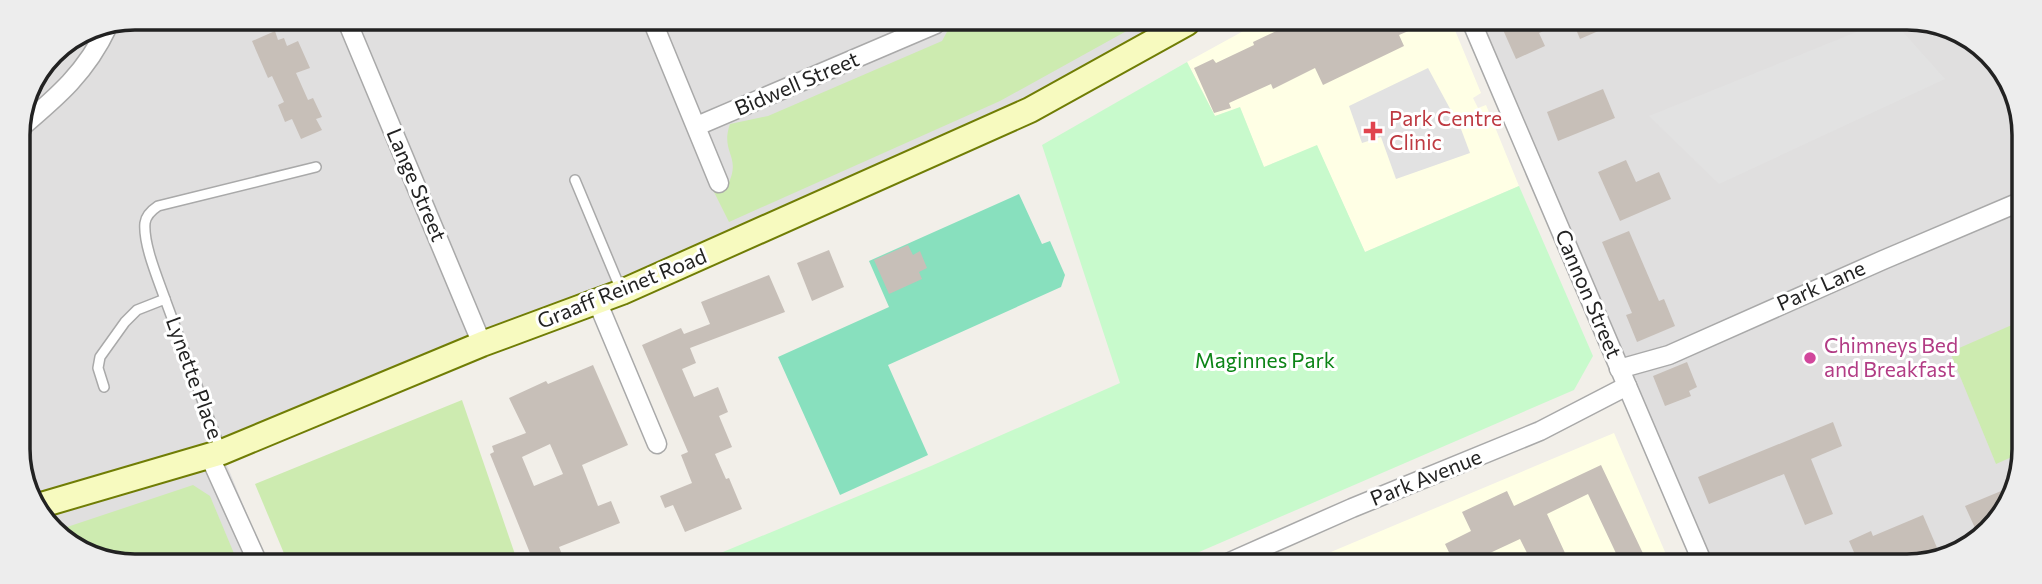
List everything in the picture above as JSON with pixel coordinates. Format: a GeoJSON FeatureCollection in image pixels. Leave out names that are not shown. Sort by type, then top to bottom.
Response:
{"type":"FeatureCollection","features":[{"type":"Feature","properties":{"kind":"main road","name":"Graaff Reinet Road"},"geometry":{"type":"LineString","coordinates":[[45,504],[215,454],[482,344],[622,292],[1030,110],[1173,30]]}},
{"type":"Feature","properties":{"kind":"street","name":"Lange Street"},"geometry":{"type":"LineString","coordinates":[[351,30],[482,344]]}},
{"type":"Feature","properties":{"kind":"street"},"geometry":{"type":"LineString","coordinates":[[662,30],[719,183]]}},
{"type":"Feature","properties":{"kind":"street","name":"Bidwell Street"},"geometry":{"type":"LineString","coordinates":[[697,127],[922,30]]}},
{"type":"Feature","properties":{"kind":"street","name":"Cannon Street"},"geometry":{"type":"LineString","coordinates":[[1475,30],[1699,554]]}},
{"type":"Feature","properties":{"kind":"street"},"geometry":{"type":"LineString","coordinates":[[31,118],[78,75],[97,51],[104,35]]}},
{"type":"Feature","properties":{"kind":"street","name":"Park Lane"},"geometry":{"type":"LineString","coordinates":[[1619,369],[1669,355],[2012,205]]}},
{"type":"Feature","properties":{"kind":"street"},"geometry":{"type":"LineString","coordinates":[[597,301],[657,444]]}},
{"type":"Feature","properties":{"kind":"street","name":"Park Avenue"},"geometry":{"type":"LineString","coordinates":[[1248,554],[1540,431],[1627,386]]}},
{"type":"Feature","properties":{"kind":"street"},"geometry":{"type":"LineString","coordinates":[[215,454],[254,554]]}},
{"type":"Feature","properties":{"kind":"lane"},"geometry":{"type":"LineString","coordinates":[[165,299],[151,257],[145,223],[150,212],[158,206],[316,167]]}},
{"type":"Feature","properties":{"kind":"lane"},"geometry":{"type":"LineString","coordinates":[[575,180],[622,292]]}},
{"type":"Feature","properties":{"kind":"lane","name":"Lynette Place"},"geometry":{"type":"LineString","coordinates":[[104,387],[98,368],[100,356],[137,310],[165,299],[215,454]]}},
{"type":"Feature","properties":{"kind":"shaded area"},"geometry":{"type":"Polygon","coordinates":[[[135,30],[1168,30],[1031,109],[222,453],[263,554],[135,554],[107,551],[76,537],[65,528],[47,508],[35,483],[30,449],[30,128],[33,107],[47,76],[60,60],[76,47],[95,38],[114,32],[135,30]]]}},
{"type":"Feature","properties":{"kind":"shaded area","name":"Park Centre Clinic"},"geometry":{"type":"Polygon","coordinates":[[[1245,30],[1455,30],[1481,93],[1473,98],[1478,108],[1486,105],[1519,186],[1365,252],[1317,146],[1264,167],[1240,108],[1215,116],[1187,62],[1245,30]]]}},
{"type":"Feature","properties":{"kind":"shaded area"},"geometry":{"type":"Polygon","coordinates":[[[1476,30],[1907,30],[1935,33],[1960,44],[1982,60],[1998,82],[2007,101],[2012,135],[2012,449],[2009,477],[1998,502],[1977,528],[1960,540],[1935,551],[1914,554],[1700,554],[1476,30]]]}},
{"type":"Feature","properties":{"kind":"shaded area"},"geometry":{"type":"Polygon","coordinates":[[[1861,30],[1901,30],[1945,79],[1719,184],[1649,116],[1861,30]]]}},
{"type":"Feature","properties":{"kind":"shaded area"},"geometry":{"type":"Polygon","coordinates":[[[1428,68],[1461,129],[1470,153],[1396,179],[1381,137],[1362,143],[1349,106],[1428,68]]]}},
{"type":"Feature","properties":{"kind":"shaded area"},"geometry":{"type":"Polygon","coordinates":[[[1614,433],[1666,554],[1326,554],[1614,433]]]}},
{"type":"Feature","properties":{"kind":"green space"},"geometry":{"type":"Polygon","coordinates":[[[948,30],[1128,30],[1000,101],[729,222],[709,182],[722,185],[729,182],[733,166],[727,141],[730,124],[768,116],[942,41],[948,30]]]}},
{"type":"Feature","properties":{"kind":"green space","name":"Maginnes Park"},"geometry":{"type":"Polygon","coordinates":[[[1187,62],[1215,116],[1240,107],[1264,167],[1317,145],[1365,252],[1519,186],[1593,356],[1574,390],[1194,554],[718,554],[931,466],[1120,383],[1042,145],[1187,62]]]}},
{"type":"Feature","properties":{"kind":"green space"},"geometry":{"type":"Polygon","coordinates":[[[1019,194],[1042,244],[1050,241],[1065,275],[1061,287],[888,365],[928,455],[840,495],[778,357],[889,307],[869,261],[1019,194]]]}},
{"type":"Feature","properties":{"kind":"green space"},"geometry":{"type":"Polygon","coordinates":[[[2012,325],[2011,457],[1996,464],[1950,352],[2012,325]]]}},
{"type":"Feature","properties":{"kind":"green space"},"geometry":{"type":"Polygon","coordinates":[[[462,400],[515,554],[284,554],[255,484],[462,400]]]}},
{"type":"Feature","properties":{"kind":"green space"},"geometry":{"type":"Polygon","coordinates":[[[193,485],[210,496],[234,554],[135,554],[107,551],[76,537],[65,528],[193,485]]]}},
{"type":"Feature","properties":{"kind":"building"},"geometry":{"type":"Polygon","coordinates":[[[1278,30],[1411,30],[1399,35],[1404,46],[1323,85],[1315,68],[1273,89],[1271,84],[1229,103],[1231,108],[1214,113],[1194,68],[1213,59],[1216,63],[1254,45],[1253,42],[1278,30]]]}},
{"type":"Feature","properties":{"kind":"building"},"geometry":{"type":"Polygon","coordinates":[[[1503,30],[1546,30],[1539,33],[1545,46],[1516,59],[1503,30]]]}},
{"type":"Feature","properties":{"kind":"building"},"geometry":{"type":"Polygon","coordinates":[[[1576,30],[1601,30],[1580,39],[1576,30]]]}},
{"type":"Feature","properties":{"kind":"building"},"geometry":{"type":"Polygon","coordinates":[[[275,31],[278,40],[284,38],[287,46],[298,41],[310,68],[296,73],[308,100],[313,98],[322,117],[316,119],[322,130],[301,139],[292,119],[285,122],[278,105],[284,102],[272,76],[268,78],[252,41],[275,31]]]}},
{"type":"Feature","properties":{"kind":"building"},"geometry":{"type":"Polygon","coordinates":[[[1603,89],[1615,118],[1558,141],[1547,112],[1603,89]]]}},
{"type":"Feature","properties":{"kind":"building"},"geometry":{"type":"Polygon","coordinates":[[[1626,160],[1636,182],[1659,172],[1671,199],[1620,221],[1598,172],[1626,160]]]}},
{"type":"Feature","properties":{"kind":"building"},"geometry":{"type":"Polygon","coordinates":[[[1629,231],[1659,301],[1664,299],[1675,326],[1637,342],[1626,315],[1632,313],[1602,242],[1629,231]]]}},
{"type":"Feature","properties":{"kind":"building"},"geometry":{"type":"Polygon","coordinates":[[[908,245],[913,255],[920,251],[927,268],[919,272],[922,279],[889,294],[874,260],[908,245]]]}},
{"type":"Feature","properties":{"kind":"building"},"geometry":{"type":"Polygon","coordinates":[[[829,250],[844,287],[812,301],[797,263],[829,250]]]}},
{"type":"Feature","properties":{"kind":"building"},"geometry":{"type":"Polygon","coordinates":[[[769,275],[785,312],[690,348],[696,363],[682,369],[694,397],[718,387],[728,412],[719,416],[732,447],[715,454],[742,509],[685,532],[673,505],[665,508],[660,496],[692,483],[681,455],[688,452],[642,345],[681,328],[684,334],[710,324],[701,302],[769,275]]]}},
{"type":"Feature","properties":{"kind":"building"},"geometry":{"type":"Polygon","coordinates":[[[1687,362],[1697,387],[1689,391],[1691,396],[1665,406],[1653,376],[1687,362]]]}},
{"type":"Feature","properties":{"kind":"building"},"geometry":{"type":"Polygon","coordinates":[[[593,365],[628,445],[582,465],[598,506],[611,501],[620,523],[559,547],[562,554],[530,554],[490,454],[494,452],[492,446],[526,433],[509,398],[546,381],[548,384],[593,365]],[[550,444],[522,457],[534,486],[563,474],[550,444]]]}},
{"type":"Feature","properties":{"kind":"building"},"geometry":{"type":"Polygon","coordinates":[[[1833,422],[1842,446],[1811,459],[1833,514],[1805,525],[1784,474],[1709,504],[1698,477],[1833,422]]]}},
{"type":"Feature","properties":{"kind":"building"},"geometry":{"type":"Polygon","coordinates":[[[1601,465],[1643,554],[1616,554],[1588,494],[1547,514],[1565,554],[1528,554],[1520,539],[1488,554],[1450,554],[1445,544],[1471,531],[1462,512],[1507,491],[1514,506],[1601,465]]]}},
{"type":"Feature","properties":{"kind":"building"},"geometry":{"type":"Polygon","coordinates":[[[2004,490],[1986,519],[1975,529],[1965,506],[2004,490]]]}},
{"type":"Feature","properties":{"kind":"building"},"geometry":{"type":"Polygon","coordinates":[[[1923,515],[1938,550],[1914,554],[1855,554],[1849,541],[1871,531],[1873,536],[1923,515]]]}},
{"type":"Feature","properties":{"kind":"place","name":"Park Centre Clinic"},"geometry":{"type":"Point","coordinates":[1373,131]}},
{"type":"Feature","properties":{"kind":"place","name":"Chimneys Bed and Breakfast"},"geometry":{"type":"Point","coordinates":[1810,358]}}]}
